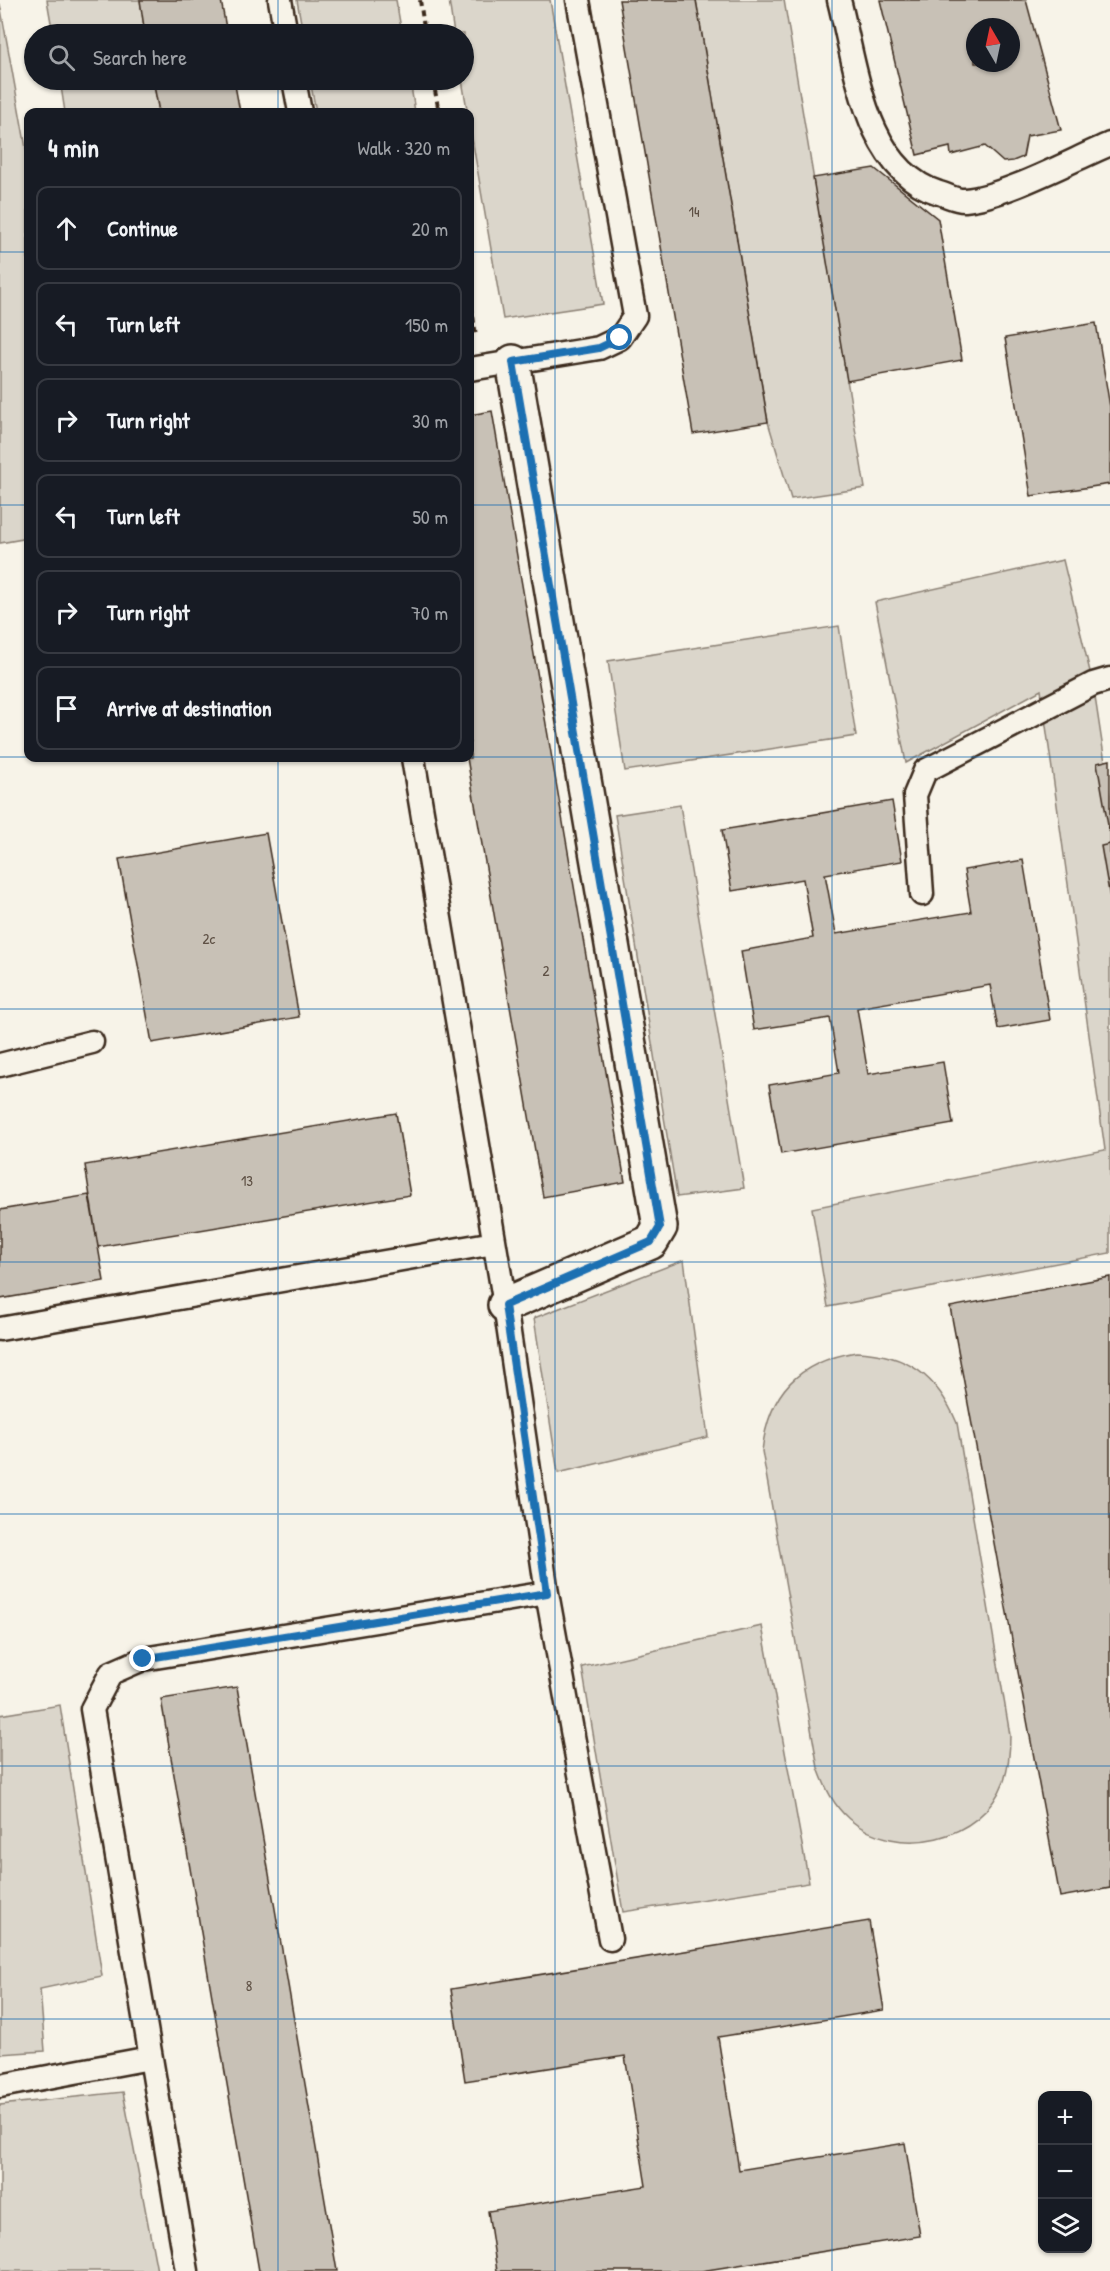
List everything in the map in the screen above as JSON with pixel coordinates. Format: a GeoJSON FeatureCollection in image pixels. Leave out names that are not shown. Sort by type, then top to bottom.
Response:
{"type":"FeatureCollection","features":[{"type":"Feature","properties":{"kind":"street"},"geometry":{"type":"LineString","coordinates":[[488,366],[660,1227],[651,1242],[505,1305]]}},
{"type":"Feature","properties":{"kind":"lane"},"geometry":{"type":"LineString","coordinates":[[280,0],[284,24]]}},
{"type":"Feature","properties":{"kind":"lane"},"geometry":{"type":"LineString","coordinates":[[488,366],[599,348],[620,338],[636,316],[578,0]]}},
{"type":"Feature","properties":{"kind":"lane"},"geometry":{"type":"LineString","coordinates":[[838,0],[873,130],[905,176],[932,191],[963,200],[990,195],[1110,144]]}},
{"type":"Feature","properties":{"kind":"lane"},"geometry":{"type":"LineString","coordinates":[[296,90],[299,108]]}},
{"type":"Feature","properties":{"kind":"lane"},"geometry":{"type":"LineString","coordinates":[[922,894],[915,795],[926,771],[1093,684],[1110,679]]}},
{"type":"Feature","properties":{"kind":"lane"},"geometry":{"type":"LineString","coordinates":[[413,762],[505,1305],[547,1593],[610,1939]]}},
{"type":"Feature","properties":{"kind":"lane"},"geometry":{"type":"LineString","coordinates":[[0,1065],[92,1042]]}},
{"type":"Feature","properties":{"kind":"lane"},"geometry":{"type":"LineString","coordinates":[[0,1329],[494,1243]]}},
{"type":"Feature","properties":{"kind":"lane"},"geometry":{"type":"LineString","coordinates":[[187,2271],[92,1709],[111,1673],[143,1659],[547,1593]]}},
{"type":"Feature","properties":{"kind":"lane"},"geometry":{"type":"LineString","coordinates":[[0,2086],[150,2058]]}},
{"type":"Feature","properties":{"kind":"path"},"geometry":{"type":"LineString","coordinates":[[420,0],[424,24]]}},
{"type":"Feature","properties":{"kind":"path"},"geometry":{"type":"LineString","coordinates":[[435,90],[438,108]]}},
{"type":"Feature","properties":{"kind":"path"},"geometry":{"type":"LineString","coordinates":[[474,312],[488,366]]}},
{"type":"Feature","properties":{"kind":"shaded area"},"geometry":{"type":"Polygon","coordinates":[[[47,0],[140,0],[144,24],[51,24],[47,0]]]}},
{"type":"Feature","properties":{"kind":"shaded area"},"geometry":{"type":"Polygon","coordinates":[[[297,0],[396,0],[400,24],[301,24],[297,0]]]}},
{"type":"Feature","properties":{"kind":"shaded area"},"geometry":{"type":"Polygon","coordinates":[[[449,0],[550,0],[603,304],[503,319],[474,150],[474,108],[467,108],[464,90],[474,90],[474,24],[453,24],[449,0]]]}},
{"type":"Feature","properties":{"kind":"shaded area"},"geometry":{"type":"Polygon","coordinates":[[[696,0],[784,0],[865,488],[791,499],[768,422],[696,0]]]}},
{"type":"Feature","properties":{"kind":"shaded area"},"geometry":{"type":"Polygon","coordinates":[[[0,4],[24,137],[24,539],[0,543],[0,4]]]}},
{"type":"Feature","properties":{"kind":"shaded area"},"geometry":{"type":"Polygon","coordinates":[[[62,90],[155,90],[158,108],[64,108],[62,90]]]}},
{"type":"Feature","properties":{"kind":"shaded area"},"geometry":{"type":"Polygon","coordinates":[[[312,90],[412,90],[414,108],[315,108],[312,90]]]}},
{"type":"Feature","properties":{"kind":"shaded area"},"geometry":{"type":"Polygon","coordinates":[[[1063,560],[1093,684],[1110,795],[1110,1253],[828,1307],[812,1208],[1105,1150],[1041,690],[906,763],[875,602],[1063,560]]]}},
{"type":"Feature","properties":{"kind":"shaded area"},"geometry":{"type":"Polygon","coordinates":[[[839,626],[856,736],[625,771],[608,661],[839,626]]]}},
{"type":"Feature","properties":{"kind":"shaded area"},"geometry":{"type":"Polygon","coordinates":[[[680,805],[744,1188],[677,1197],[615,815],[680,805]]]}},
{"type":"Feature","properties":{"kind":"shaded area"},"geometry":{"type":"Polygon","coordinates":[[[684,1260],[708,1437],[558,1473],[534,1318],[684,1260]]]}},
{"type":"Feature","properties":{"kind":"shaded area"},"geometry":{"type":"Polygon","coordinates":[[[856,1352],[891,1357],[918,1371],[940,1392],[957,1423],[1010,1735],[1006,1775],[993,1802],[977,1818],[958,1831],[936,1838],[913,1841],[890,1839],[869,1832],[843,1814],[824,1782],[818,1768],[762,1451],[771,1412],[790,1383],[818,1363],[856,1352]]]}},
{"type":"Feature","properties":{"kind":"shaded area"},"geometry":{"type":"Polygon","coordinates":[[[762,1626],[809,1883],[623,1912],[582,1667],[762,1626]]]}},
{"type":"Feature","properties":{"kind":"shaded area"},"geometry":{"type":"Polygon","coordinates":[[[60,1705],[102,1976],[40,1989],[45,2051],[0,2054],[0,1715],[60,1705]]]}},
{"type":"Feature","properties":{"kind":"shaded area"},"geometry":{"type":"Polygon","coordinates":[[[123,2092],[157,2271],[0,2271],[0,2105],[123,2092]]]}},
{"type":"Feature","properties":{"kind":"building"},"geometry":{"type":"Polygon","coordinates":[[[140,0],[221,0],[225,24],[144,24],[140,0]]]}},
{"type":"Feature","properties":{"kind":"building"},"geometry":{"type":"Polygon","coordinates":[[[619,0],[696,0],[768,422],[693,434],[619,0]]]}},
{"type":"Feature","properties":{"kind":"building"},"geometry":{"type":"Polygon","coordinates":[[[880,0],[1026,0],[1061,130],[1027,136],[1023,157],[1013,161],[1003,162],[985,146],[951,155],[950,147],[917,155],[880,0]]]}},
{"type":"Feature","properties":{"kind":"building"},"geometry":{"type":"Polygon","coordinates":[[[155,90],[236,90],[239,108],[158,108],[155,90]]]}},
{"type":"Feature","properties":{"kind":"building"},"geometry":{"type":"Polygon","coordinates":[[[874,168],[938,219],[962,360],[847,381],[813,178],[874,168]]]}},
{"type":"Feature","properties":{"kind":"building"},"geometry":{"type":"Polygon","coordinates":[[[1096,323],[1110,407],[1110,484],[1031,496],[1005,338],[1096,323]]]}},
{"type":"Feature","properties":{"kind":"building"},"geometry":{"type":"Polygon","coordinates":[[[492,411],[625,1182],[543,1197],[468,762],[474,762],[474,414],[492,411]]]}},
{"type":"Feature","properties":{"kind":"building"},"geometry":{"type":"Polygon","coordinates":[[[1110,760],[1110,831],[1109,831],[1097,763],[1110,760]]]}},
{"type":"Feature","properties":{"kind":"building"},"geometry":{"type":"Polygon","coordinates":[[[892,801],[902,861],[825,874],[836,934],[971,912],[964,870],[1023,860],[1050,1020],[998,1029],[990,985],[857,1008],[868,1074],[943,1062],[953,1124],[781,1154],[769,1085],[839,1073],[830,1018],[754,1030],[741,951],[813,938],[803,879],[732,891],[722,830],[892,801]]]}},
{"type":"Feature","properties":{"kind":"building"},"geometry":{"type":"Polygon","coordinates":[[[266,833],[299,1017],[152,1043],[119,859],[266,833]]]}},
{"type":"Feature","properties":{"kind":"building"},"geometry":{"type":"Polygon","coordinates":[[[1110,844],[1110,898],[1101,846],[1110,844]]]}},
{"type":"Feature","properties":{"kind":"building"},"geometry":{"type":"Polygon","coordinates":[[[396,1113],[410,1195],[98,1247],[85,1165],[396,1113]]]}},
{"type":"Feature","properties":{"kind":"building"},"geometry":{"type":"Polygon","coordinates":[[[89,1195],[104,1281],[0,1299],[0,1210],[89,1195]]]}},
{"type":"Feature","properties":{"kind":"building"},"geometry":{"type":"Polygon","coordinates":[[[1110,1277],[1110,1888],[1060,1897],[950,1307],[1110,1277]]]}},
{"type":"Feature","properties":{"kind":"building"},"geometry":{"type":"Polygon","coordinates":[[[237,1687],[337,2271],[259,2271],[161,1699],[237,1687]]]}},
{"type":"Feature","properties":{"kind":"building"},"geometry":{"type":"Polygon","coordinates":[[[869,1921],[884,2010],[718,2037],[739,2170],[905,2143],[920,2236],[701,2271],[497,2271],[488,2211],[646,2186],[625,2056],[465,2081],[451,1989],[869,1921]]]}},
{"type":"Feature","properties":{"kind":"route"},"geometry":{"type":"LineString","coordinates":[[143,1659],[547,1593],[505,1305],[651,1242],[660,1227],[513,362],[599,348],[620,338]]}}]}
